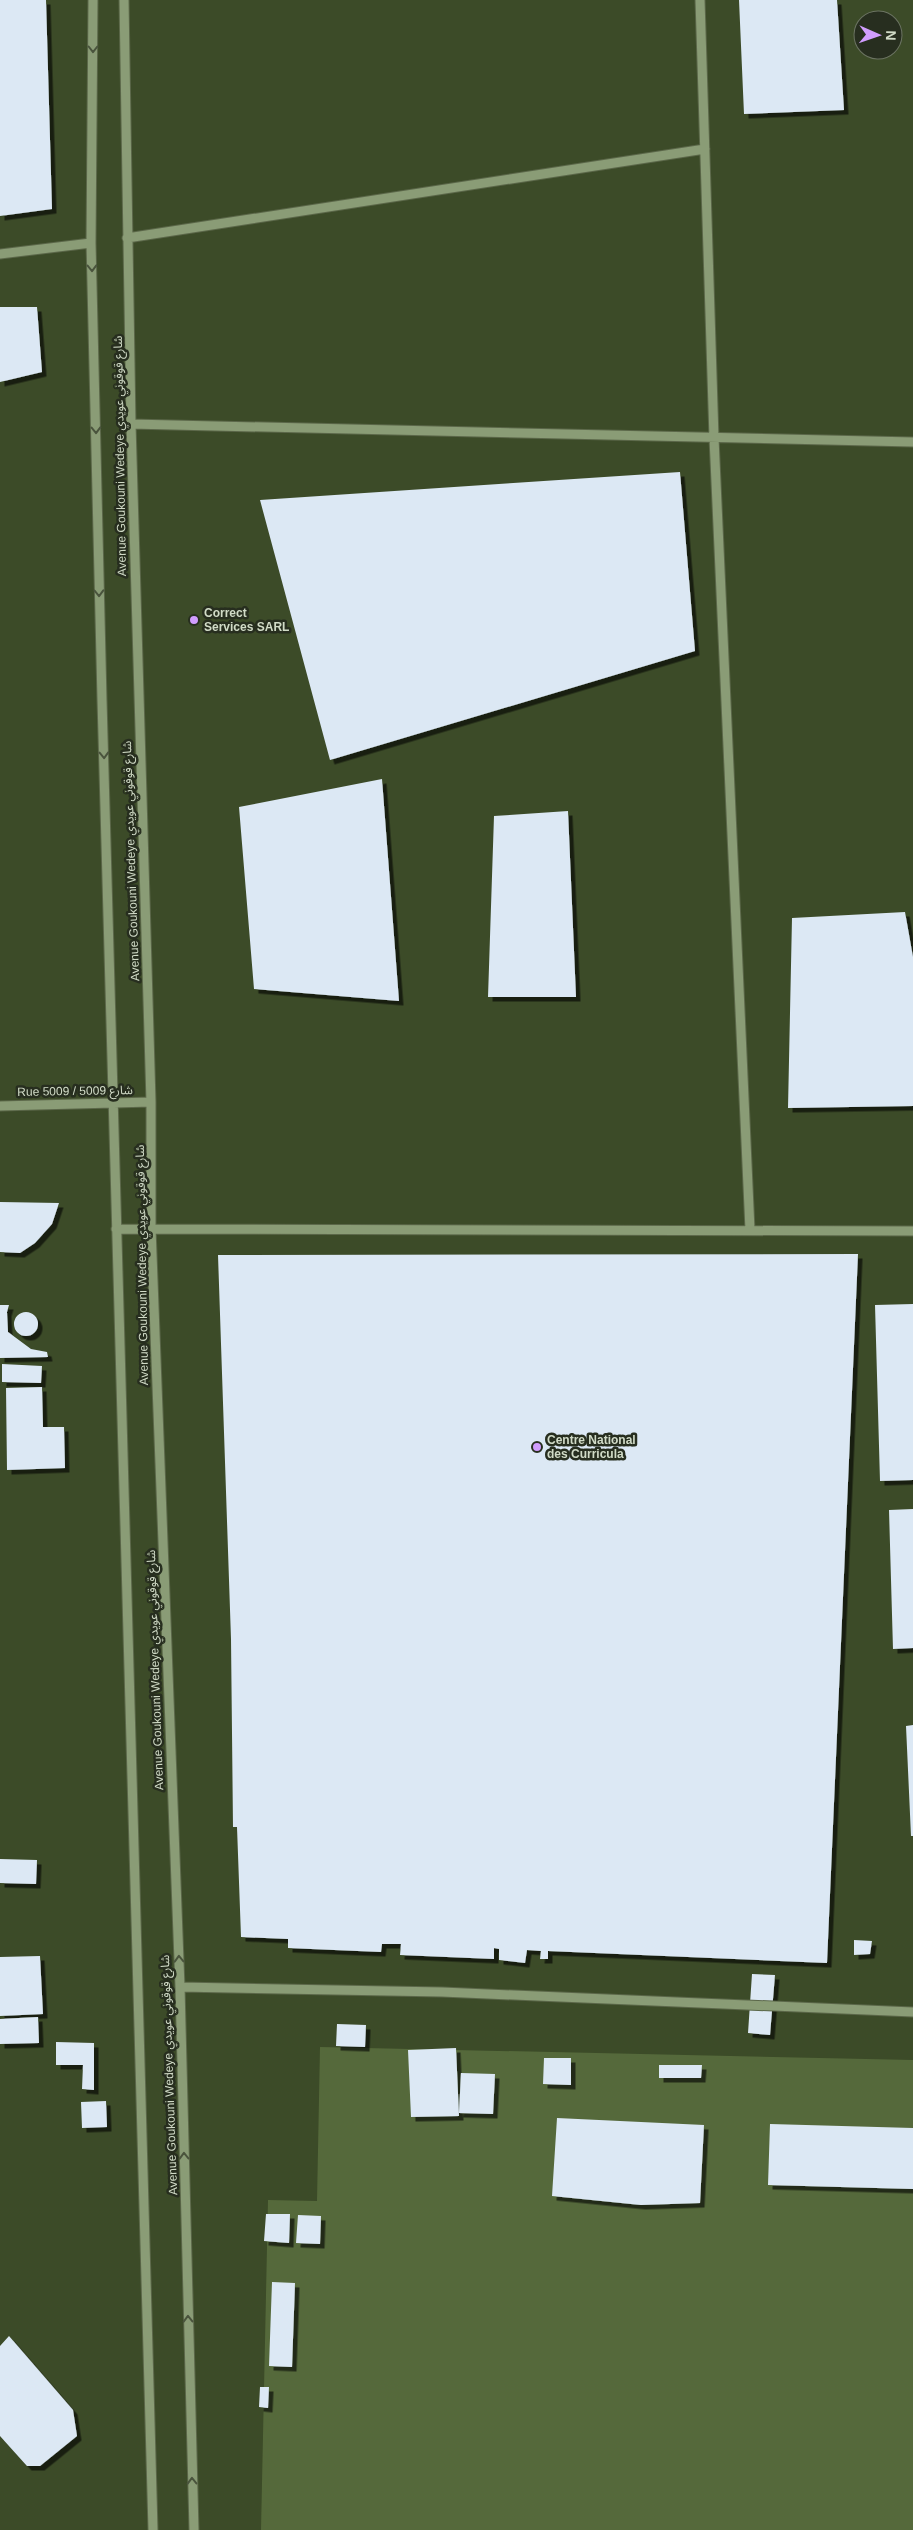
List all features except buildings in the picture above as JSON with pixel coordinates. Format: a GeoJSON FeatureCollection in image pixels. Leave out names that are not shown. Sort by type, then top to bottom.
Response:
{"type":"FeatureCollection","features":[{"type":"Feature","properties":{"kind":"street","name":"Avenue Goukouni Wedeye شارع قوقوني عويدي"},"geometry":{"type":"LineString","coordinates":[[93,0],[92,243],[102,700],[115,1104],[116,1229],[153,2530]]}},
{"type":"Feature","properties":{"kind":"street","name":"Avenue Goukouni Wedeye شارع قوقوني عويدي"},"geometry":{"type":"LineString","coordinates":[[124,0],[131,424],[151,1102],[151,1228],[180,1987],[194,2530]]}},
{"type":"Feature","properties":{"kind":"street"},"geometry":{"type":"LineString","coordinates":[[700,0],[714,438],[750,1230]]}},
{"type":"Feature","properties":{"kind":"street"},"geometry":{"type":"LineString","coordinates":[[128,238],[705,149]]}},
{"type":"Feature","properties":{"kind":"street"},"geometry":{"type":"LineString","coordinates":[[0,254],[92,243]]}},
{"type":"Feature","properties":{"kind":"street"},"geometry":{"type":"LineString","coordinates":[[131,424],[913,442]]}},
{"type":"Feature","properties":{"kind":"street","name":"Rue 5009 / شارع 5009"},"geometry":{"type":"LineString","coordinates":[[0,1106],[151,1102]]}},
{"type":"Feature","properties":{"kind":"street"},"geometry":{"type":"LineString","coordinates":[[116,1229],[913,1230]]}},
{"type":"Feature","properties":{"kind":"street"},"geometry":{"type":"LineString","coordinates":[[180,1987],[442,1992],[913,2012]]}},
{"type":"Feature","properties":{"kind":"green space"},"geometry":{"type":"Polygon","coordinates":[[[320,2047],[913,2060],[913,2530],[261,2530],[268,2200],[317,2201],[320,2047]]]}},
{"type":"Feature","properties":{"kind":"place","name":"Correct Services SARL"},"geometry":{"type":"Point","coordinates":[194,620]}},
{"type":"Feature","properties":{"kind":"place","name":"Centre National des Curricula"},"geometry":{"type":"Point","coordinates":[537,1447]}}]}
